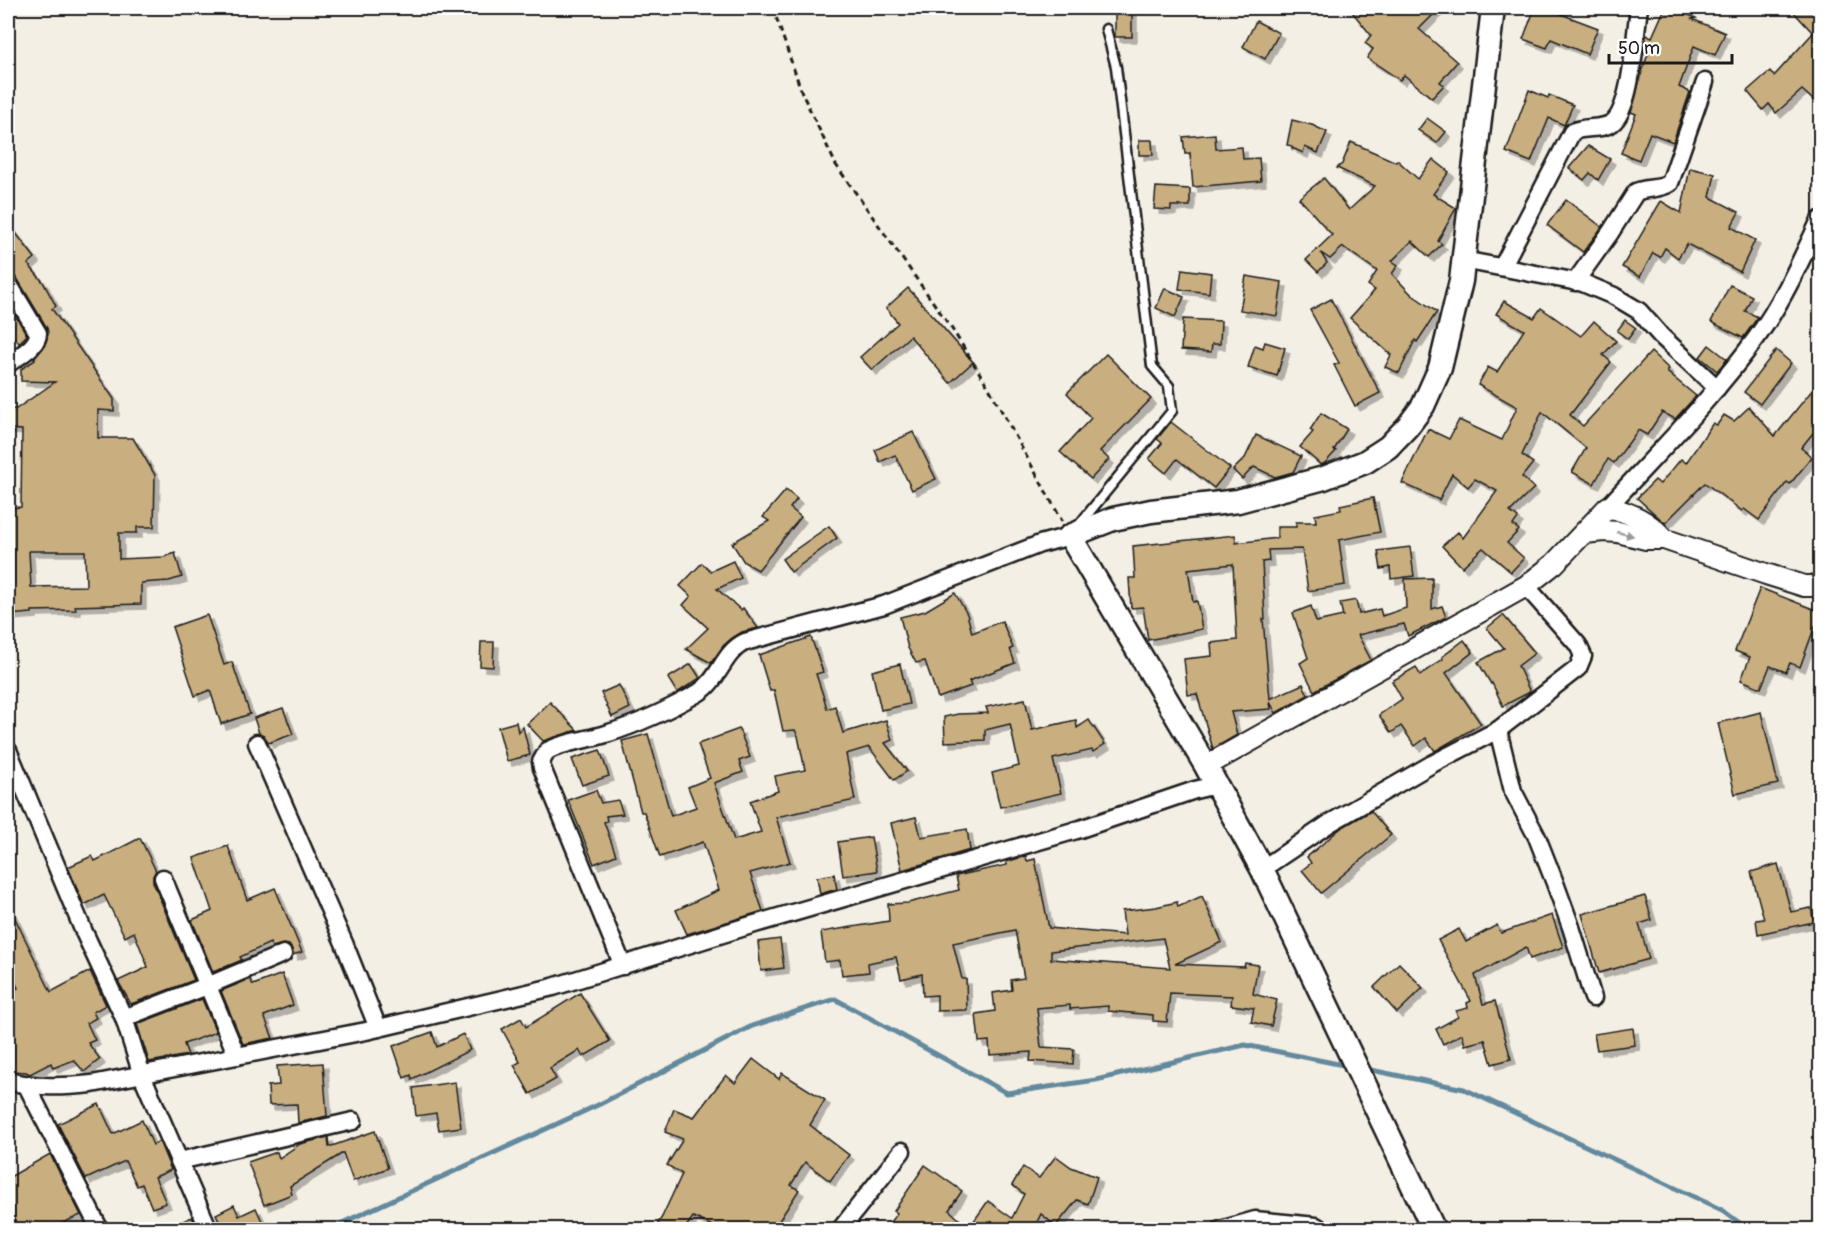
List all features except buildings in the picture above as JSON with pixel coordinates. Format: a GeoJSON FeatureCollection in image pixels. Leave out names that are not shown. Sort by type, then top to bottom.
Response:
{"type":"FeatureCollection","features":[{"type":"Feature","properties":{"kind":"main road"},"geometry":{"type":"LineString","coordinates":[[1434,1230],[1262,869],[1211,776],[1070,536],[1113,519],[1161,510],[1238,501],[1324,478],[1365,462],[1388,447],[1408,426],[1423,405],[1440,368],[1454,314],[1463,260],[1493,8]]}},
{"type":"Feature","properties":{"kind":"street"},"geometry":{"type":"LineString","coordinates":[[1502,267],[1572,132],[1580,128],[1599,128],[1613,122],[1622,109],[1630,81],[1639,8]]}},
{"type":"Feature","properties":{"kind":"street"},"geometry":{"type":"LineString","coordinates":[[1575,282],[1636,192],[1664,188],[1670,183],[1705,82]]}},
{"type":"Feature","properties":{"kind":"street"},"geometry":{"type":"LineString","coordinates":[[8,1081],[27,1086],[54,1088],[92,1084],[378,1028],[553,987],[748,926],[1080,829],[1195,790],[1211,776],[1526,586],[1554,564],[1717,388],[1757,337],[1773,312],[1821,220]]}},
{"type":"Feature","properties":{"kind":"street"},"geometry":{"type":"LineString","coordinates":[[1463,260],[1584,283],[1614,296],[1639,311],[1661,336],[1717,388]]}},
{"type":"Feature","properties":{"kind":"street"},"geometry":{"type":"LineString","coordinates":[[8,283],[38,333],[37,341],[8,364]]}},
{"type":"Feature","properties":{"kind":"street"},"geometry":{"type":"LineString","coordinates":[[1608,507],[1642,519],[1655,528],[1664,539]]}},
{"type":"Feature","properties":{"kind":"street"},"geometry":{"type":"LineString","coordinates":[[1585,533],[1618,532],[1646,539],[1664,539],[1804,586],[1821,586]]}},
{"type":"Feature","properties":{"kind":"street"},"geometry":{"type":"LineString","coordinates":[[623,966],[542,768],[541,762],[547,751],[609,733],[659,714],[710,683],[735,647],[745,642],[884,605],[1040,544],[1070,536]]}},
{"type":"Feature","properties":{"kind":"street"},"geometry":{"type":"LineString","coordinates":[[1262,869],[1358,806],[1498,730],[1578,668],[1583,656],[1578,645],[1526,586]]}},
{"type":"Feature","properties":{"kind":"street"},"geometry":{"type":"LineString","coordinates":[[1498,730],[1513,791],[1537,837],[1555,883],[1593,998]]}},
{"type":"Feature","properties":{"kind":"street"},"geometry":{"type":"LineString","coordinates":[[257,742],[378,1028]]}},
{"type":"Feature","properties":{"kind":"street"},"geometry":{"type":"LineString","coordinates":[[8,750],[84,932],[124,1018],[142,1075],[206,1223]]}},
{"type":"Feature","properties":{"kind":"street"},"geometry":{"type":"LineString","coordinates":[[163,878],[237,1056]]}},
{"type":"Feature","properties":{"kind":"street"},"geometry":{"type":"LineString","coordinates":[[124,1018],[283,954]]}},
{"type":"Feature","properties":{"kind":"street"},"geometry":{"type":"LineString","coordinates":[[27,1086],[100,1230]]}},
{"type":"Feature","properties":{"kind":"street"},"geometry":{"type":"LineString","coordinates":[[179,1161],[354,1121]]}},
{"type":"Feature","properties":{"kind":"street"},"geometry":{"type":"LineString","coordinates":[[840,1230],[902,1150]]}},
{"type":"Feature","properties":{"kind":"street"},"geometry":{"type":"LineString","coordinates":[[1220,1230],[1255,1220],[1316,1226],[1322,1230]]}},
{"type":"Feature","properties":{"kind":"lane"},"geometry":{"type":"LineString","coordinates":[[1070,536],[1172,411],[1169,386],[1152,366],[1116,67],[1106,29]]}},
{"type":"Feature","properties":{"kind":"path"},"geometry":{"type":"LineString","coordinates":[[773,8],[802,93],[836,165],[952,329],[989,388],[1070,536]]}},
{"type":"Feature","properties":{"kind":"waterway"},"geometry":{"type":"LineString","coordinates":[[327,1230],[600,1104],[752,1026],[835,999],[1007,1093],[1096,1080],[1245,1045],[1348,1066]]}},
{"type":"Feature","properties":{"kind":"waterway"},"geometry":{"type":"LineString","coordinates":[[1366,1069],[1464,1089],[1722,1210],[1749,1230]]}}]}
